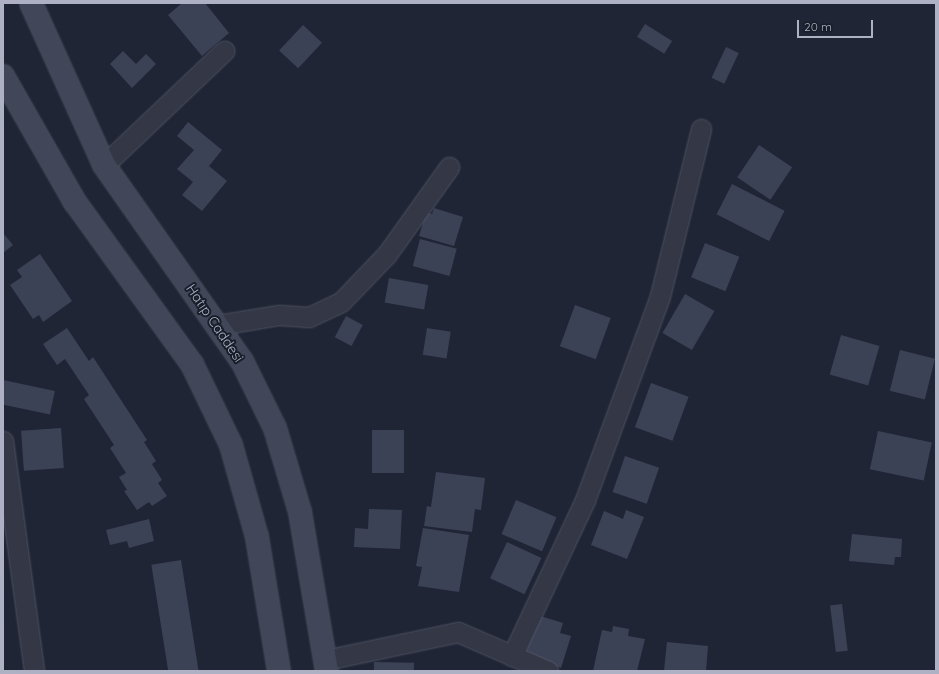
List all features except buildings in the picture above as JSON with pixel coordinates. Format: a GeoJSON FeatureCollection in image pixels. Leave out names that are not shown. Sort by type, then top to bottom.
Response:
{"type":"FeatureCollection","features":[{"type":"Feature","properties":{"kind":"main road","name":"Hatıp Caddesi"},"geometry":{"type":"LineString","coordinates":[[31,3],[104,165],[218,324],[242,361],[275,428],[300,512],[326,666]]}},
{"type":"Feature","properties":{"kind":"main road"},"geometry":{"type":"LineString","coordinates":[[3,76],[75,202],[192,364],[232,446],[257,537],[279,671]]}},
{"type":"Feature","properties":{"kind":"street"},"geometry":{"type":"LineString","coordinates":[[104,165],[224,51]]}},
{"type":"Feature","properties":{"kind":"street"},"geometry":{"type":"LineString","coordinates":[[512,656],[585,500],[657,303],[701,129]]}},
{"type":"Feature","properties":{"kind":"street"},"geometry":{"type":"LineString","coordinates":[[218,324],[279,315],[309,317],[342,302],[387,254],[449,167]]}},
{"type":"Feature","properties":{"kind":"street"},"geometry":{"type":"LineString","coordinates":[[3,440],[34,671]]}},
{"type":"Feature","properties":{"kind":"street"},"geometry":{"type":"LineString","coordinates":[[326,666],[458,632],[548,671]]}}]}
